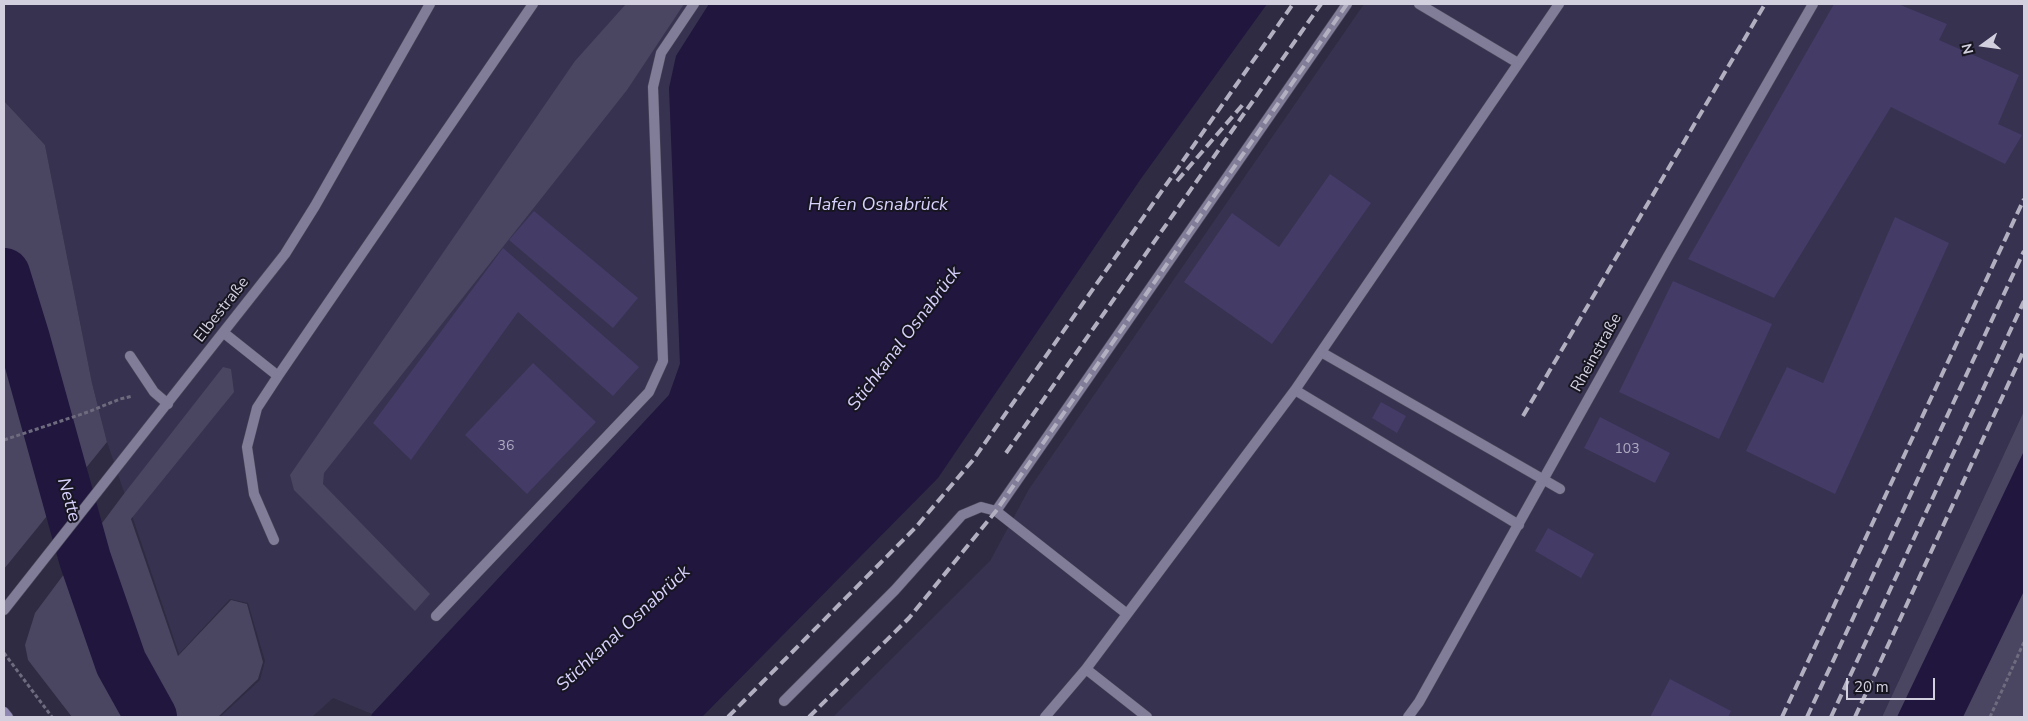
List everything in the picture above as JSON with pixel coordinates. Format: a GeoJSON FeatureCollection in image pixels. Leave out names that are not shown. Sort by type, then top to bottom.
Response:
{"type":"FeatureCollection","features":[{"type":"Feature","properties":{"kind":"main road"},"geometry":{"type":"LineString","coordinates":[[4,712],[8,717]]}},
{"type":"Feature","properties":{"kind":"street","name":"Elbestraße"},"geometry":{"type":"LineString","coordinates":[[4,610],[285,254],[315,206],[430,4]]}},
{"type":"Feature","properties":{"kind":"street"},"geometry":{"type":"LineString","coordinates":[[274,540],[254,494],[247,447],[257,408],[533,4]]}},
{"type":"Feature","properties":{"kind":"street"},"geometry":{"type":"LineString","coordinates":[[436,616],[649,392],[663,361],[653,87],[661,53],[694,4]]}},
{"type":"Feature","properties":{"kind":"street"},"geometry":{"type":"LineString","coordinates":[[996,511],[1346,4]]}},
{"type":"Feature","properties":{"kind":"street"},"geometry":{"type":"LineString","coordinates":[[1419,4],[1518,63]]}},
{"type":"Feature","properties":{"kind":"street"},"geometry":{"type":"LineString","coordinates":[[1045,717],[1086,669],[1295,390],[1559,4]]}},
{"type":"Feature","properties":{"kind":"street","name":"Rheinstraße"},"geometry":{"type":"LineString","coordinates":[[1408,717],[1419,702],[1520,525],[1667,258],[1813,4]]}},
{"type":"Feature","properties":{"kind":"street"},"geometry":{"type":"LineString","coordinates":[[224,333],[278,376]]}},
{"type":"Feature","properties":{"kind":"street"},"geometry":{"type":"LineString","coordinates":[[1321,352],[1560,489]]}},
{"type":"Feature","properties":{"kind":"street"},"geometry":{"type":"LineString","coordinates":[[130,356],[154,392],[168,404]]}},
{"type":"Feature","properties":{"kind":"street"},"geometry":{"type":"LineString","coordinates":[[1295,390],[1520,525]]}},
{"type":"Feature","properties":{"kind":"street"},"geometry":{"type":"LineString","coordinates":[[784,701],[896,590],[962,515],[981,507],[996,511],[1127,614]]}},
{"type":"Feature","properties":{"kind":"street"},"geometry":{"type":"LineString","coordinates":[[1086,669],[1147,717]]}},
{"type":"Feature","properties":{"kind":"path"},"geometry":{"type":"LineString","coordinates":[[4,440],[88,412],[120,399],[154,392]]}},
{"type":"Feature","properties":{"kind":"path"},"geometry":{"type":"LineString","coordinates":[[1990,717],[2024,642]]}},
{"type":"Feature","properties":{"kind":"path"},"geometry":{"type":"LineString","coordinates":[[4,653],[52,717]]}},
{"type":"Feature","properties":{"kind":"shaded area"},"geometry":{"type":"Polygon","coordinates":[[[4,4],[709,4],[676,56],[680,364],[669,395],[372,714],[333,698],[312,717],[220,717],[260,680],[265,661],[248,603],[230,599],[179,654],[107,442],[92,383],[45,145],[4,101],[4,4]]]}},
{"type":"Feature","properties":{"kind":"shaded area"},"geometry":{"type":"Polygon","coordinates":[[[626,4],[684,4],[627,90],[324,473],[323,484],[430,594],[415,611],[294,490],[290,475],[575,61],[626,4]]]}},
{"type":"Feature","properties":{"kind":"shaded area"},"geometry":{"type":"Polygon","coordinates":[[[1364,4],[2024,4],[2024,411],[1882,717],[833,717],[990,561],[1029,489],[1364,4]]]}},
{"type":"Feature","properties":{"kind":"shaded area"},"geometry":{"type":"Polygon","coordinates":[[[4,101],[45,145],[92,383],[107,442],[4,569],[4,101]]]}},
{"type":"Feature","properties":{"kind":"shaded area"},"geometry":{"type":"Polygon","coordinates":[[[223,367],[231,369],[234,392],[131,519],[178,656],[231,600],[247,604],[263,662],[258,679],[218,717],[72,717],[28,660],[25,645],[35,613],[123,495],[223,367]]]}},
{"type":"Feature","properties":{"kind":"shaded area"},"geometry":{"type":"Polygon","coordinates":[[[2024,411],[2024,717],[1882,717],[2024,411]]]}},
{"type":"Feature","properties":{"kind":"water","name":"Hafen Osnabrück"},"geometry":{"type":"Polygon","coordinates":[[[709,4],[1267,4],[1140,180],[938,478],[702,717],[371,717],[669,395],[680,364],[669,88],[676,56],[709,4]]]}},
{"type":"Feature","properties":{"kind":"water"},"geometry":{"type":"Polygon","coordinates":[[[2024,451],[2024,591],[1963,717],[1897,717],[2024,451]]]}},
{"type":"Feature","properties":{"kind":"building"},"geometry":{"type":"Polygon","coordinates":[[[1834,4],[1898,4],[1947,24],[1939,40],[2019,75],[1998,124],[2022,135],[2005,164],[1891,107],[1774,298],[1688,259],[1834,4]]]}},
{"type":"Feature","properties":{"kind":"building"},"geometry":{"type":"Polygon","coordinates":[[[1330,174],[1371,203],[1272,344],[1184,282],[1232,213],[1279,247],[1330,174]]]}},
{"type":"Feature","properties":{"kind":"building"},"geometry":{"type":"Polygon","coordinates":[[[534,211],[638,298],[613,328],[509,240],[534,211]]]}},
{"type":"Feature","properties":{"kind":"building"},"geometry":{"type":"Polygon","coordinates":[[[1895,217],[1949,243],[1835,494],[1746,451],[1787,367],[1823,383],[1895,217]]]}},
{"type":"Feature","properties":{"kind":"building"},"geometry":{"type":"Polygon","coordinates":[[[503,248],[639,367],[613,396],[518,312],[411,460],[373,423],[503,248]]]}},
{"type":"Feature","properties":{"kind":"building"},"geometry":{"type":"Polygon","coordinates":[[[1673,281],[1772,324],[1719,439],[1619,392],[1673,281]]]}},
{"type":"Feature","properties":{"kind":"building"},"geometry":{"type":"Polygon","coordinates":[[[533,363],[596,422],[527,494],[465,435],[533,363]]]}},
{"type":"Feature","properties":{"kind":"building"},"geometry":{"type":"Polygon","coordinates":[[[1381,402],[1406,416],[1397,433],[1372,418],[1381,402]]]}},
{"type":"Feature","properties":{"kind":"building"},"geometry":{"type":"Polygon","coordinates":[[[1600,417],[1670,453],[1655,483],[1584,448],[1600,417]]]}},
{"type":"Feature","properties":{"kind":"building"},"geometry":{"type":"Polygon","coordinates":[[[1548,528],[1594,554],[1581,578],[1535,551],[1548,528]]]}},
{"type":"Feature","properties":{"kind":"building"},"geometry":{"type":"Polygon","coordinates":[[[1670,679],[1731,711],[1728,717],[1650,717],[1670,679]]]}},
{"type":"Feature","properties":{"kind":"waterway","name":"Nette"},"geometry":{"type":"LineString","coordinates":[[4,274],[85,559],[121,663],[151,717]]}},
{"type":"Feature","properties":{"kind":"railway"},"geometry":{"type":"LineString","coordinates":[[728,717],[916,527],[973,460],[1293,4]]}},
{"type":"Feature","properties":{"kind":"railway"},"geometry":{"type":"LineString","coordinates":[[1006,453],[1321,4]]}},
{"type":"Feature","properties":{"kind":"railway"},"geometry":{"type":"LineString","coordinates":[[809,717],[909,618],[996,511],[1347,4]]}},
{"type":"Feature","properties":{"kind":"railway"},"geometry":{"type":"LineString","coordinates":[[1523,416],[1765,4]]}},
{"type":"Feature","properties":{"kind":"railway"},"geometry":{"type":"LineString","coordinates":[[1177,181],[1245,102]]}},
{"type":"Feature","properties":{"kind":"railway"},"geometry":{"type":"LineString","coordinates":[[1782,717],[2024,199]]}},
{"type":"Feature","properties":{"kind":"railway"},"geometry":{"type":"LineString","coordinates":[[1807,717],[2024,251]]}},
{"type":"Feature","properties":{"kind":"railway"},"geometry":{"type":"LineString","coordinates":[[1831,717],[2024,301]]}},
{"type":"Feature","properties":{"kind":"railway"},"geometry":{"type":"LineString","coordinates":[[1855,717],[2024,350]]}},
{"type":"Feature","properties":{"kind":"water label","name":"Stichkanal Osnabrück"},"geometry":{"type":"Point","coordinates":[905,339]}},
{"type":"Feature","properties":{"kind":"water label","name":"Stichkanal Osnabrück"},"geometry":{"type":"Point","coordinates":[624,629]}}]}
